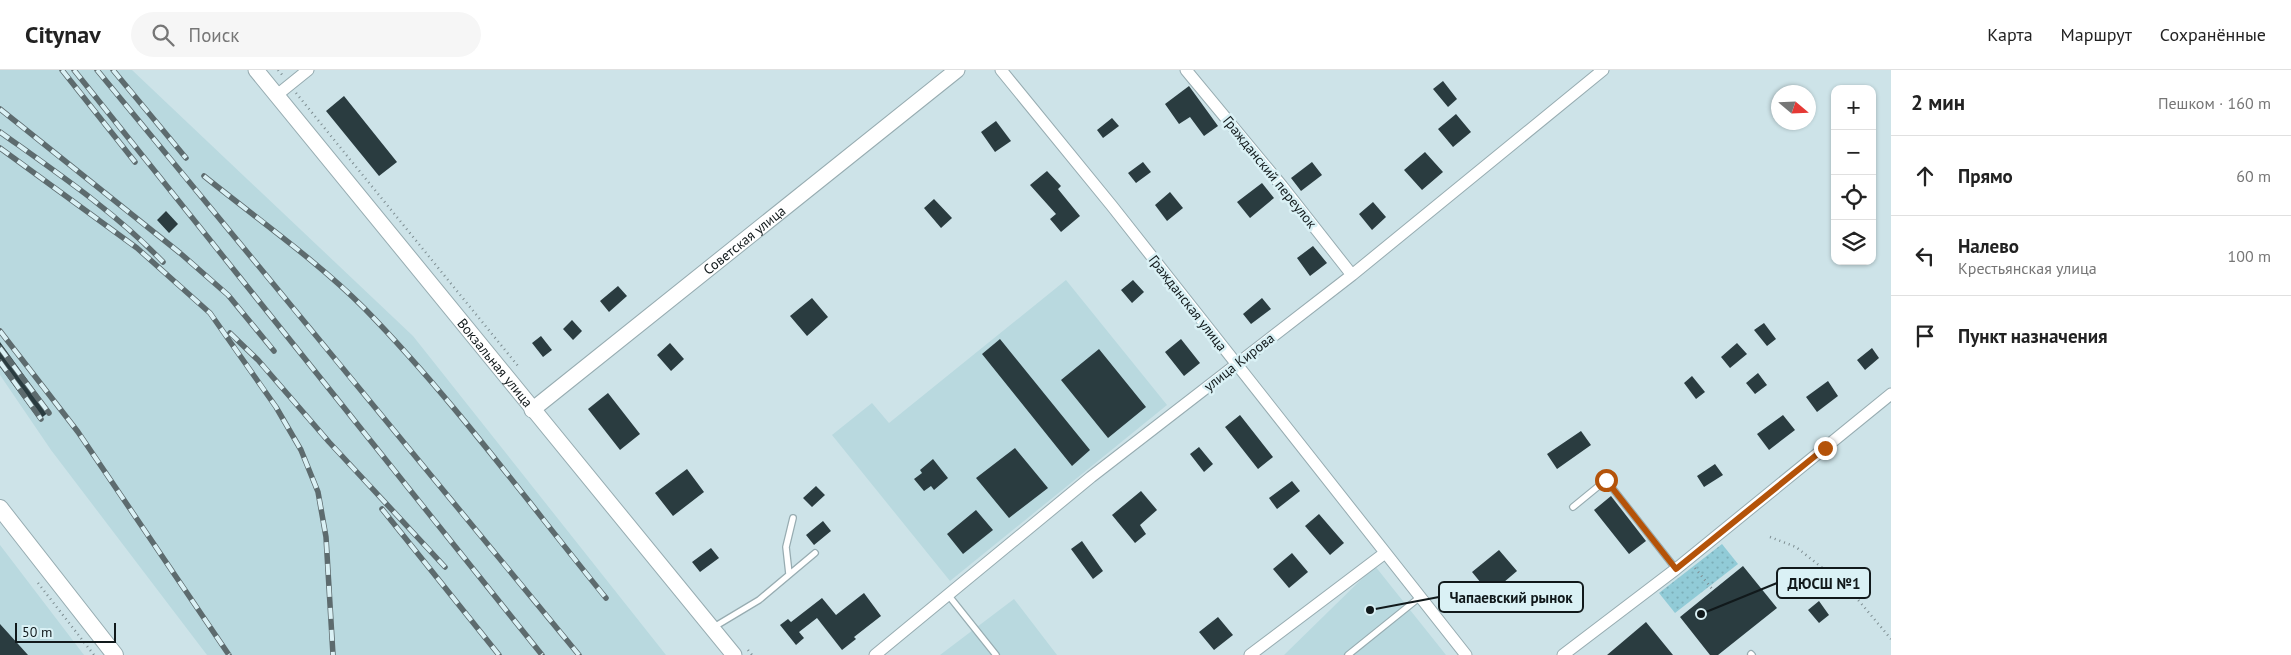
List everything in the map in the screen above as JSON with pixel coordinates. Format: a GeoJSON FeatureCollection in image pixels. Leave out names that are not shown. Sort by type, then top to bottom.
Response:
{"type":"FeatureCollection","features":[{"type":"Feature","properties":{"kind":"main road"},"geometry":{"type":"LineString","coordinates":[[0,508],[115,655]]}},
{"type":"Feature","properties":{"kind":"street","name":"Вокзальная улица"},"geometry":{"type":"LineString","coordinates":[[256,70],[734,655]]}},
{"type":"Feature","properties":{"kind":"street"},"geometry":{"type":"LineString","coordinates":[[277,95],[308,70]]}},
{"type":"Feature","properties":{"kind":"street","name":"Советская улица"},"geometry":{"type":"LineString","coordinates":[[532,410],[957,70]]}},
{"type":"Feature","properties":{"kind":"street","name":"Гражданская улица"},"geometry":{"type":"LineString","coordinates":[[1001,70],[1466,655]]}},
{"type":"Feature","properties":{"kind":"street","name":"Гражданский переулок"},"geometry":{"type":"LineString","coordinates":[[1186,70],[1282,186],[1352,275]]}},
{"type":"Feature","properties":{"kind":"street","name":"улица Кирова"},"geometry":{"type":"LineString","coordinates":[[875,655],[949,596],[1091,477],[1352,275],[1603,70]]}},
{"type":"Feature","properties":{"kind":"street"},"geometry":{"type":"LineString","coordinates":[[1563,655],[1676,569],[1891,394]]}},
{"type":"Feature","properties":{"kind":"street"},"geometry":{"type":"LineString","coordinates":[[1250,655],[1385,552]]}},
{"type":"Feature","properties":{"kind":"lane"},"geometry":{"type":"LineString","coordinates":[[1572,507],[1606,480],[1676,569]]}},
{"type":"Feature","properties":{"kind":"lane"},"geometry":{"type":"LineString","coordinates":[[789,574],[786,547],[793,518]]}},
{"type":"Feature","properties":{"kind":"lane"},"geometry":{"type":"LineString","coordinates":[[712,628],[759,600],[815,553]]}},
{"type":"Feature","properties":{"kind":"lane"},"geometry":{"type":"LineString","coordinates":[[949,596],[996,655]]}},
{"type":"Feature","properties":{"kind":"lane"},"geometry":{"type":"LineString","coordinates":[[1348,655],[1420,597]]}},
{"type":"Feature","properties":{"kind":"path"},"geometry":{"type":"LineString","coordinates":[[1770,537],[1796,547],[1849,589],[1891,639]]}},
{"type":"Feature","properties":{"kind":"path"},"geometry":{"type":"LineString","coordinates":[[1687,560],[1713,590]]}},
{"type":"Feature","properties":{"kind":"path"},"geometry":{"type":"LineString","coordinates":[[35,579],[94,655]]}},
{"type":"Feature","properties":{"kind":"shaded area"},"geometry":{"type":"Polygon","coordinates":[[[0,70],[132,70],[413,336],[666,655],[207,655],[51,450],[0,375],[0,70]]]}},
{"type":"Feature","properties":{"kind":"shaded area"},"geometry":{"type":"Polygon","coordinates":[[[1066,280],[1167,405],[950,581],[832,435],[872,403],[889,423],[1066,280]]]}},
{"type":"Feature","properties":{"kind":"shaded area"},"geometry":{"type":"Polygon","coordinates":[[[1722,544],[1738,564],[1675,613],[1659,593],[1722,544]]]}},
{"type":"Feature","properties":{"kind":"shaded area"},"geometry":{"type":"Polygon","coordinates":[[[0,545],[84,655],[0,655],[0,545]]]}},
{"type":"Feature","properties":{"kind":"shaded area"},"geometry":{"type":"Polygon","coordinates":[[[1375,566],[1446,655],[1284,655],[1375,566]]]}},
{"type":"Feature","properties":{"kind":"shaded area"},"geometry":{"type":"Polygon","coordinates":[[[1014,599],[1057,655],[940,655],[1014,599]]]}},
{"type":"Feature","properties":{"kind":"building"},"geometry":{"type":"Polygon","coordinates":[[[1443,81],[1457,99],[1448,107],[1433,89],[1443,81]]]}},
{"type":"Feature","properties":{"kind":"building"},"geometry":{"type":"Polygon","coordinates":[[[1189,86],[1218,126],[1204,136],[1190,117],[1179,124],[1165,104],[1189,86]]]}},
{"type":"Feature","properties":{"kind":"building"},"geometry":{"type":"Polygon","coordinates":[[[344,96],[397,162],[379,176],[326,111],[344,96]]]}},
{"type":"Feature","properties":{"kind":"building"},"geometry":{"type":"Polygon","coordinates":[[[1456,114],[1471,132],[1453,147],[1438,129],[1456,114]]]}},
{"type":"Feature","properties":{"kind":"building"},"geometry":{"type":"Polygon","coordinates":[[[1112,118],[1119,126],[1103,138],[1097,130],[1112,118]]]}},
{"type":"Feature","properties":{"kind":"building"},"geometry":{"type":"Polygon","coordinates":[[[996,121],[1011,141],[995,152],[981,132],[996,121]]]}},
{"type":"Feature","properties":{"kind":"building"},"geometry":{"type":"Polygon","coordinates":[[[1425,152],[1443,172],[1422,190],[1404,170],[1425,152]]]}},
{"type":"Feature","properties":{"kind":"building"},"geometry":{"type":"Polygon","coordinates":[[[1143,162],[1151,172],[1136,183],[1128,173],[1143,162]]]}},
{"type":"Feature","properties":{"kind":"building"},"geometry":{"type":"Polygon","coordinates":[[[1312,162],[1322,175],[1301,191],[1291,178],[1312,162]]]}},
{"type":"Feature","properties":{"kind":"building"},"geometry":{"type":"Polygon","coordinates":[[[1047,171],[1061,186],[1058,189],[1080,216],[1061,232],[1050,219],[1056,214],[1030,185],[1047,171]]]}},
{"type":"Feature","properties":{"kind":"building"},"geometry":{"type":"Polygon","coordinates":[[[1262,183],[1274,198],[1250,218],[1237,202],[1262,183]]]}},
{"type":"Feature","properties":{"kind":"building"},"geometry":{"type":"Polygon","coordinates":[[[1170,192],[1183,208],[1167,221],[1155,205],[1170,192]]]}},
{"type":"Feature","properties":{"kind":"building"},"geometry":{"type":"Polygon","coordinates":[[[934,199],[952,218],[941,228],[924,208],[934,199]]]}},
{"type":"Feature","properties":{"kind":"building"},"geometry":{"type":"Polygon","coordinates":[[[1373,202],[1386,217],[1372,230],[1359,214],[1373,202]]]}},
{"type":"Feature","properties":{"kind":"building"},"geometry":{"type":"Polygon","coordinates":[[[166,211],[178,224],[169,233],[157,220],[166,211]]]}},
{"type":"Feature","properties":{"kind":"building"},"geometry":{"type":"Polygon","coordinates":[[[1313,246],[1327,263],[1310,276],[1297,258],[1313,246]]]}},
{"type":"Feature","properties":{"kind":"building"},"geometry":{"type":"Polygon","coordinates":[[[1133,280],[1144,292],[1132,303],[1121,290],[1133,280]]]}},
{"type":"Feature","properties":{"kind":"building"},"geometry":{"type":"Polygon","coordinates":[[[618,286],[627,296],[609,312],[600,301],[618,286]]]}},
{"type":"Feature","properties":{"kind":"building"},"geometry":{"type":"Polygon","coordinates":[[[812,298],[828,317],[807,336],[790,316],[812,298]]]}},
{"type":"Feature","properties":{"kind":"building"},"geometry":{"type":"Polygon","coordinates":[[[1262,298],[1271,309],[1251,324],[1243,314],[1262,298]]]}},
{"type":"Feature","properties":{"kind":"building"},"geometry":{"type":"Polygon","coordinates":[[[572,320],[582,331],[573,340],[563,329],[572,320]]]}},
{"type":"Feature","properties":{"kind":"building"},"geometry":{"type":"Polygon","coordinates":[[[1764,323],[1776,339],[1767,346],[1754,330],[1764,323]]]}},
{"type":"Feature","properties":{"kind":"building"},"geometry":{"type":"Polygon","coordinates":[[[541,336],[552,350],[543,357],[532,343],[541,336]]]}},
{"type":"Feature","properties":{"kind":"building"},"geometry":{"type":"Polygon","coordinates":[[[1000,339],[1090,450],[1072,466],[982,354],[1000,339]]]}},
{"type":"Feature","properties":{"kind":"building"},"geometry":{"type":"Polygon","coordinates":[[[1181,339],[1200,363],[1184,376],[1165,352],[1181,339]]]}},
{"type":"Feature","properties":{"kind":"building"},"geometry":{"type":"Polygon","coordinates":[[[0,342],[50,411],[39,420],[0,367],[0,342]]]}},
{"type":"Feature","properties":{"kind":"building"},"geometry":{"type":"Polygon","coordinates":[[[670,343],[684,359],[671,371],[657,355],[670,343]]]}},
{"type":"Feature","properties":{"kind":"building"},"geometry":{"type":"Polygon","coordinates":[[[1737,343],[1747,354],[1730,368],[1721,357],[1737,343]]]}},
{"type":"Feature","properties":{"kind":"building"},"geometry":{"type":"Polygon","coordinates":[[[1872,348],[1879,358],[1865,370],[1857,360],[1872,348]]]}},
{"type":"Feature","properties":{"kind":"building"},"geometry":{"type":"Polygon","coordinates":[[[1099,349],[1146,407],[1108,438],[1061,380],[1099,349]]]}},
{"type":"Feature","properties":{"kind":"building"},"geometry":{"type":"Polygon","coordinates":[[[1758,373],[1767,385],[1755,394],[1746,383],[1758,373]]]}},
{"type":"Feature","properties":{"kind":"building"},"geometry":{"type":"Polygon","coordinates":[[[1692,376],[1705,392],[1696,399],[1684,383],[1692,376]]]}},
{"type":"Feature","properties":{"kind":"building"},"geometry":{"type":"Polygon","coordinates":[[[1828,381],[1838,396],[1817,412],[1806,397],[1828,381]]]}},
{"type":"Feature","properties":{"kind":"building"},"geometry":{"type":"Polygon","coordinates":[[[608,393],[640,434],[620,450],[588,409],[608,393]]]}},
{"type":"Feature","properties":{"kind":"building"},"geometry":{"type":"Polygon","coordinates":[[[1240,415],[1273,457],[1258,469],[1225,427],[1240,415]]]}},
{"type":"Feature","properties":{"kind":"building"},"geometry":{"type":"Polygon","coordinates":[[[1783,415],[1795,430],[1769,450],[1757,434],[1783,415]]]}},
{"type":"Feature","properties":{"kind":"building"},"geometry":{"type":"Polygon","coordinates":[[[1581,431],[1591,445],[1557,469],[1547,454],[1581,431]]]}},
{"type":"Feature","properties":{"kind":"building"},"geometry":{"type":"Polygon","coordinates":[[[1199,447],[1213,464],[1204,472],[1190,454],[1199,447]]]}},
{"type":"Feature","properties":{"kind":"building"},"geometry":{"type":"Polygon","coordinates":[[[1015,448],[1048,488],[1009,518],[976,478],[1015,448]]]}},
{"type":"Feature","properties":{"kind":"building"},"geometry":{"type":"Polygon","coordinates":[[[933,459],[948,478],[934,490],[931,486],[924,491],[914,479],[922,473],[920,470],[933,459]]]}},
{"type":"Feature","properties":{"kind":"building"},"geometry":{"type":"Polygon","coordinates":[[[1715,464],[1723,475],[1704,487],[1697,476],[1715,464]]]}},
{"type":"Feature","properties":{"kind":"building"},"geometry":{"type":"Polygon","coordinates":[[[687,469],[704,492],[673,516],[655,493],[687,469]]]}},
{"type":"Feature","properties":{"kind":"building"},"geometry":{"type":"Polygon","coordinates":[[[1292,481],[1300,491],[1277,509],[1269,498],[1292,481]]]}},
{"type":"Feature","properties":{"kind":"building"},"geometry":{"type":"Polygon","coordinates":[[[816,486],[825,495],[812,507],[803,498],[816,486]]]}},
{"type":"Feature","properties":{"kind":"building"},"geometry":{"type":"Polygon","coordinates":[[[1141,491],[1157,510],[1140,525],[1146,534],[1135,543],[1112,515],[1141,491]]]}},
{"type":"Feature","properties":{"kind":"building"},"geometry":{"type":"Polygon","coordinates":[[[1611,496],[1646,541],[1629,554],[1594,510],[1611,496]]]}},
{"type":"Feature","properties":{"kind":"building"},"geometry":{"type":"Polygon","coordinates":[[[976,510],[993,530],[963,554],[947,534],[976,510]]]}},
{"type":"Feature","properties":{"kind":"building"},"geometry":{"type":"Polygon","coordinates":[[[1319,514],[1344,543],[1330,555],[1305,526],[1319,514]]]}},
{"type":"Feature","properties":{"kind":"building"},"geometry":{"type":"Polygon","coordinates":[[[823,521],[831,531],[814,545],[806,535],[823,521]]]}},
{"type":"Feature","properties":{"kind":"building"},"geometry":{"type":"Polygon","coordinates":[[[1082,541],[1103,571],[1093,579],[1071,549],[1082,541]]]}},
{"type":"Feature","properties":{"kind":"building"},"geometry":{"type":"Polygon","coordinates":[[[711,548],[719,558],[700,572],[692,562],[711,548]]]}},
{"type":"Feature","properties":{"kind":"building"},"geometry":{"type":"Polygon","coordinates":[[[1499,550],[1517,571],[1490,594],[1472,572],[1499,550]]]}},
{"type":"Feature","properties":{"kind":"building"},"geometry":{"type":"Polygon","coordinates":[[[1292,553],[1308,572],[1289,588],[1273,569],[1292,553]]]}},
{"type":"Feature","properties":{"kind":"building"},"geometry":{"type":"Polygon","coordinates":[[[1743,566],[1777,608],[1718,655],[1710,655],[1680,617],[1743,566]]]}},
{"type":"Feature","properties":{"kind":"building"},"geometry":{"type":"Polygon","coordinates":[[[864,593],[881,616],[854,637],[856,639],[842,650],[817,618],[799,632],[804,638],[796,645],[780,625],[788,619],[791,622],[822,598],[836,615],[864,593]]]}},
{"type":"Feature","properties":{"kind":"building"},"geometry":{"type":"Polygon","coordinates":[[[1819,601],[1829,615],[1819,623],[1808,610],[1819,601]]]}},
{"type":"Feature","properties":{"kind":"building"},"geometry":{"type":"Polygon","coordinates":[[[1218,617],[1233,635],[1214,650],[1199,632],[1218,617]]]}},
{"type":"Feature","properties":{"kind":"building"},"geometry":{"type":"Polygon","coordinates":[[[1646,622],[1673,655],[1607,655],[1646,622]]]}},
{"type":"Feature","properties":{"kind":"building"},"geometry":{"type":"Polygon","coordinates":[[[0,624],[28,655],[0,655],[0,624]]]}},
{"type":"Feature","properties":{"kind":"railway"},"geometry":{"type":"LineString","coordinates":[[62,70],[135,162]]}},
{"type":"Feature","properties":{"kind":"railway"},"geometry":{"type":"LineString","coordinates":[[74,70],[542,655]]}},
{"type":"Feature","properties":{"kind":"railway"},"geometry":{"type":"LineString","coordinates":[[97,70],[579,655]]}},
{"type":"Feature","properties":{"kind":"railway"},"geometry":{"type":"LineString","coordinates":[[113,70],[186,158]]}},
{"type":"Feature","properties":{"kind":"railway"},"geometry":{"type":"LineString","coordinates":[[0,109],[180,253],[228,295],[274,351]]}},
{"type":"Feature","properties":{"kind":"railway"},"geometry":{"type":"LineString","coordinates":[[0,132],[105,209],[163,262]]}},
{"type":"Feature","properties":{"kind":"railway"},"geometry":{"type":"LineString","coordinates":[[0,148],[137,248],[210,313],[276,407],[301,450],[318,492],[326,537],[333,655]]}},
{"type":"Feature","properties":{"kind":"railway"},"geometry":{"type":"LineString","coordinates":[[204,176],[306,257],[364,308],[428,378],[606,598]]}},
{"type":"Feature","properties":{"kind":"railway"},"geometry":{"type":"LineString","coordinates":[[0,331],[78,432],[229,655]]}},
{"type":"Feature","properties":{"kind":"railway"},"geometry":{"type":"LineString","coordinates":[[230,333],[258,360],[329,442],[445,567]]}},
{"type":"Feature","properties":{"kind":"railway"},"geometry":{"type":"LineString","coordinates":[[0,348],[49,413]]}},
{"type":"Feature","properties":{"kind":"railway"},"geometry":{"type":"LineString","coordinates":[[0,362],[41,419]]}},
{"type":"Feature","properties":{"kind":"railway"},"geometry":{"type":"LineString","coordinates":[[382,509],[499,655]]}},
{"type":"Feature","properties":{"kind":"place","name":"Чапаевский рынок"},"geometry":{"type":"Point","coordinates":[1370,610]}},
{"type":"Feature","properties":{"kind":"place","name":"ДЮСШ №1"},"geometry":{"type":"Point","coordinates":[1701,614]}},
{"type":"Feature","properties":{"kind":"route"},"geometry":{"type":"LineString","coordinates":[[1606,480],[1676,569],[1825,448]]}}]}
